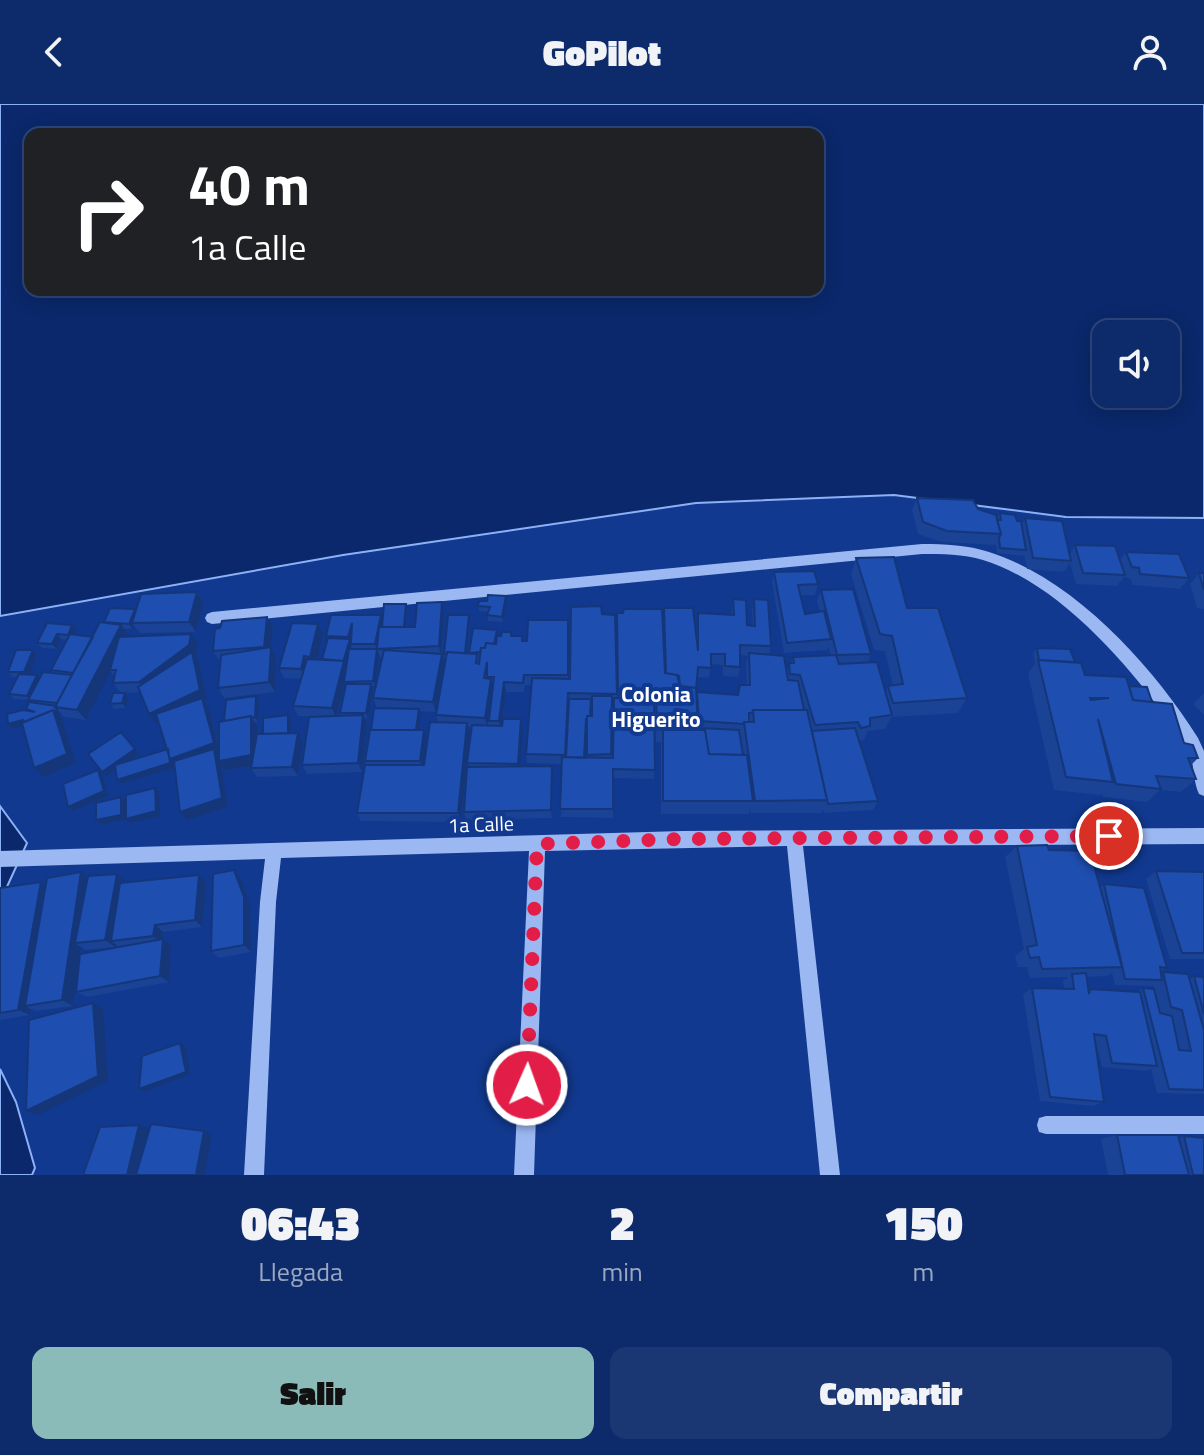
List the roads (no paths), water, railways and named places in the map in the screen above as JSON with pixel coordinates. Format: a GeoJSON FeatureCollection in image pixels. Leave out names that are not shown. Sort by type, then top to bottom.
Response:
{"type":"FeatureCollection","features":[{"type":"Feature","properties":{"kind":"street"},"geometry":{"type":"LineString","coordinates":[[212,618],[922,549],[951,550],[989,557],[1011,566],[1055,594],[1124,654],[1199,750],[1204,789]]}},
{"type":"Feature","properties":{"kind":"street","name":"1a Calle"},"geometry":{"type":"LineString","coordinates":[[0,859],[794,839],[1204,836]]}},
{"type":"Feature","properties":{"kind":"street"},"geometry":{"type":"LineString","coordinates":[[794,839],[830,1175]]}},
{"type":"Feature","properties":{"kind":"street"},"geometry":{"type":"LineString","coordinates":[[524,1175],[537,844]]}},
{"type":"Feature","properties":{"kind":"street"},"geometry":{"type":"LineString","coordinates":[[254,1175],[267,917],[274,852]]}},
{"type":"Feature","properties":{"kind":"street"},"geometry":{"type":"LineString","coordinates":[[1046,1125],[1204,1125]]}},
{"type":"Feature","properties":{"kind":"water"},"geometry":{"type":"Polygon","coordinates":[[[0,104],[1204,104],[1204,518],[1066,517],[894,495],[696,503],[343,555],[0,616],[0,104]]]}},
{"type":"Feature","properties":{"kind":"water"},"geometry":{"type":"Polygon","coordinates":[[[0,806],[27,843],[0,902],[0,806]]]}},
{"type":"Feature","properties":{"kind":"water"},"geometry":{"type":"Polygon","coordinates":[[[0,1069],[16,1102],[35,1168],[32,1175],[0,1175],[0,1069]]]}},
{"type":"Feature","properties":{"kind":"district","name":"Colonia Higuerito"},"geometry":{"type":"Point","coordinates":[656,706]}}]}
